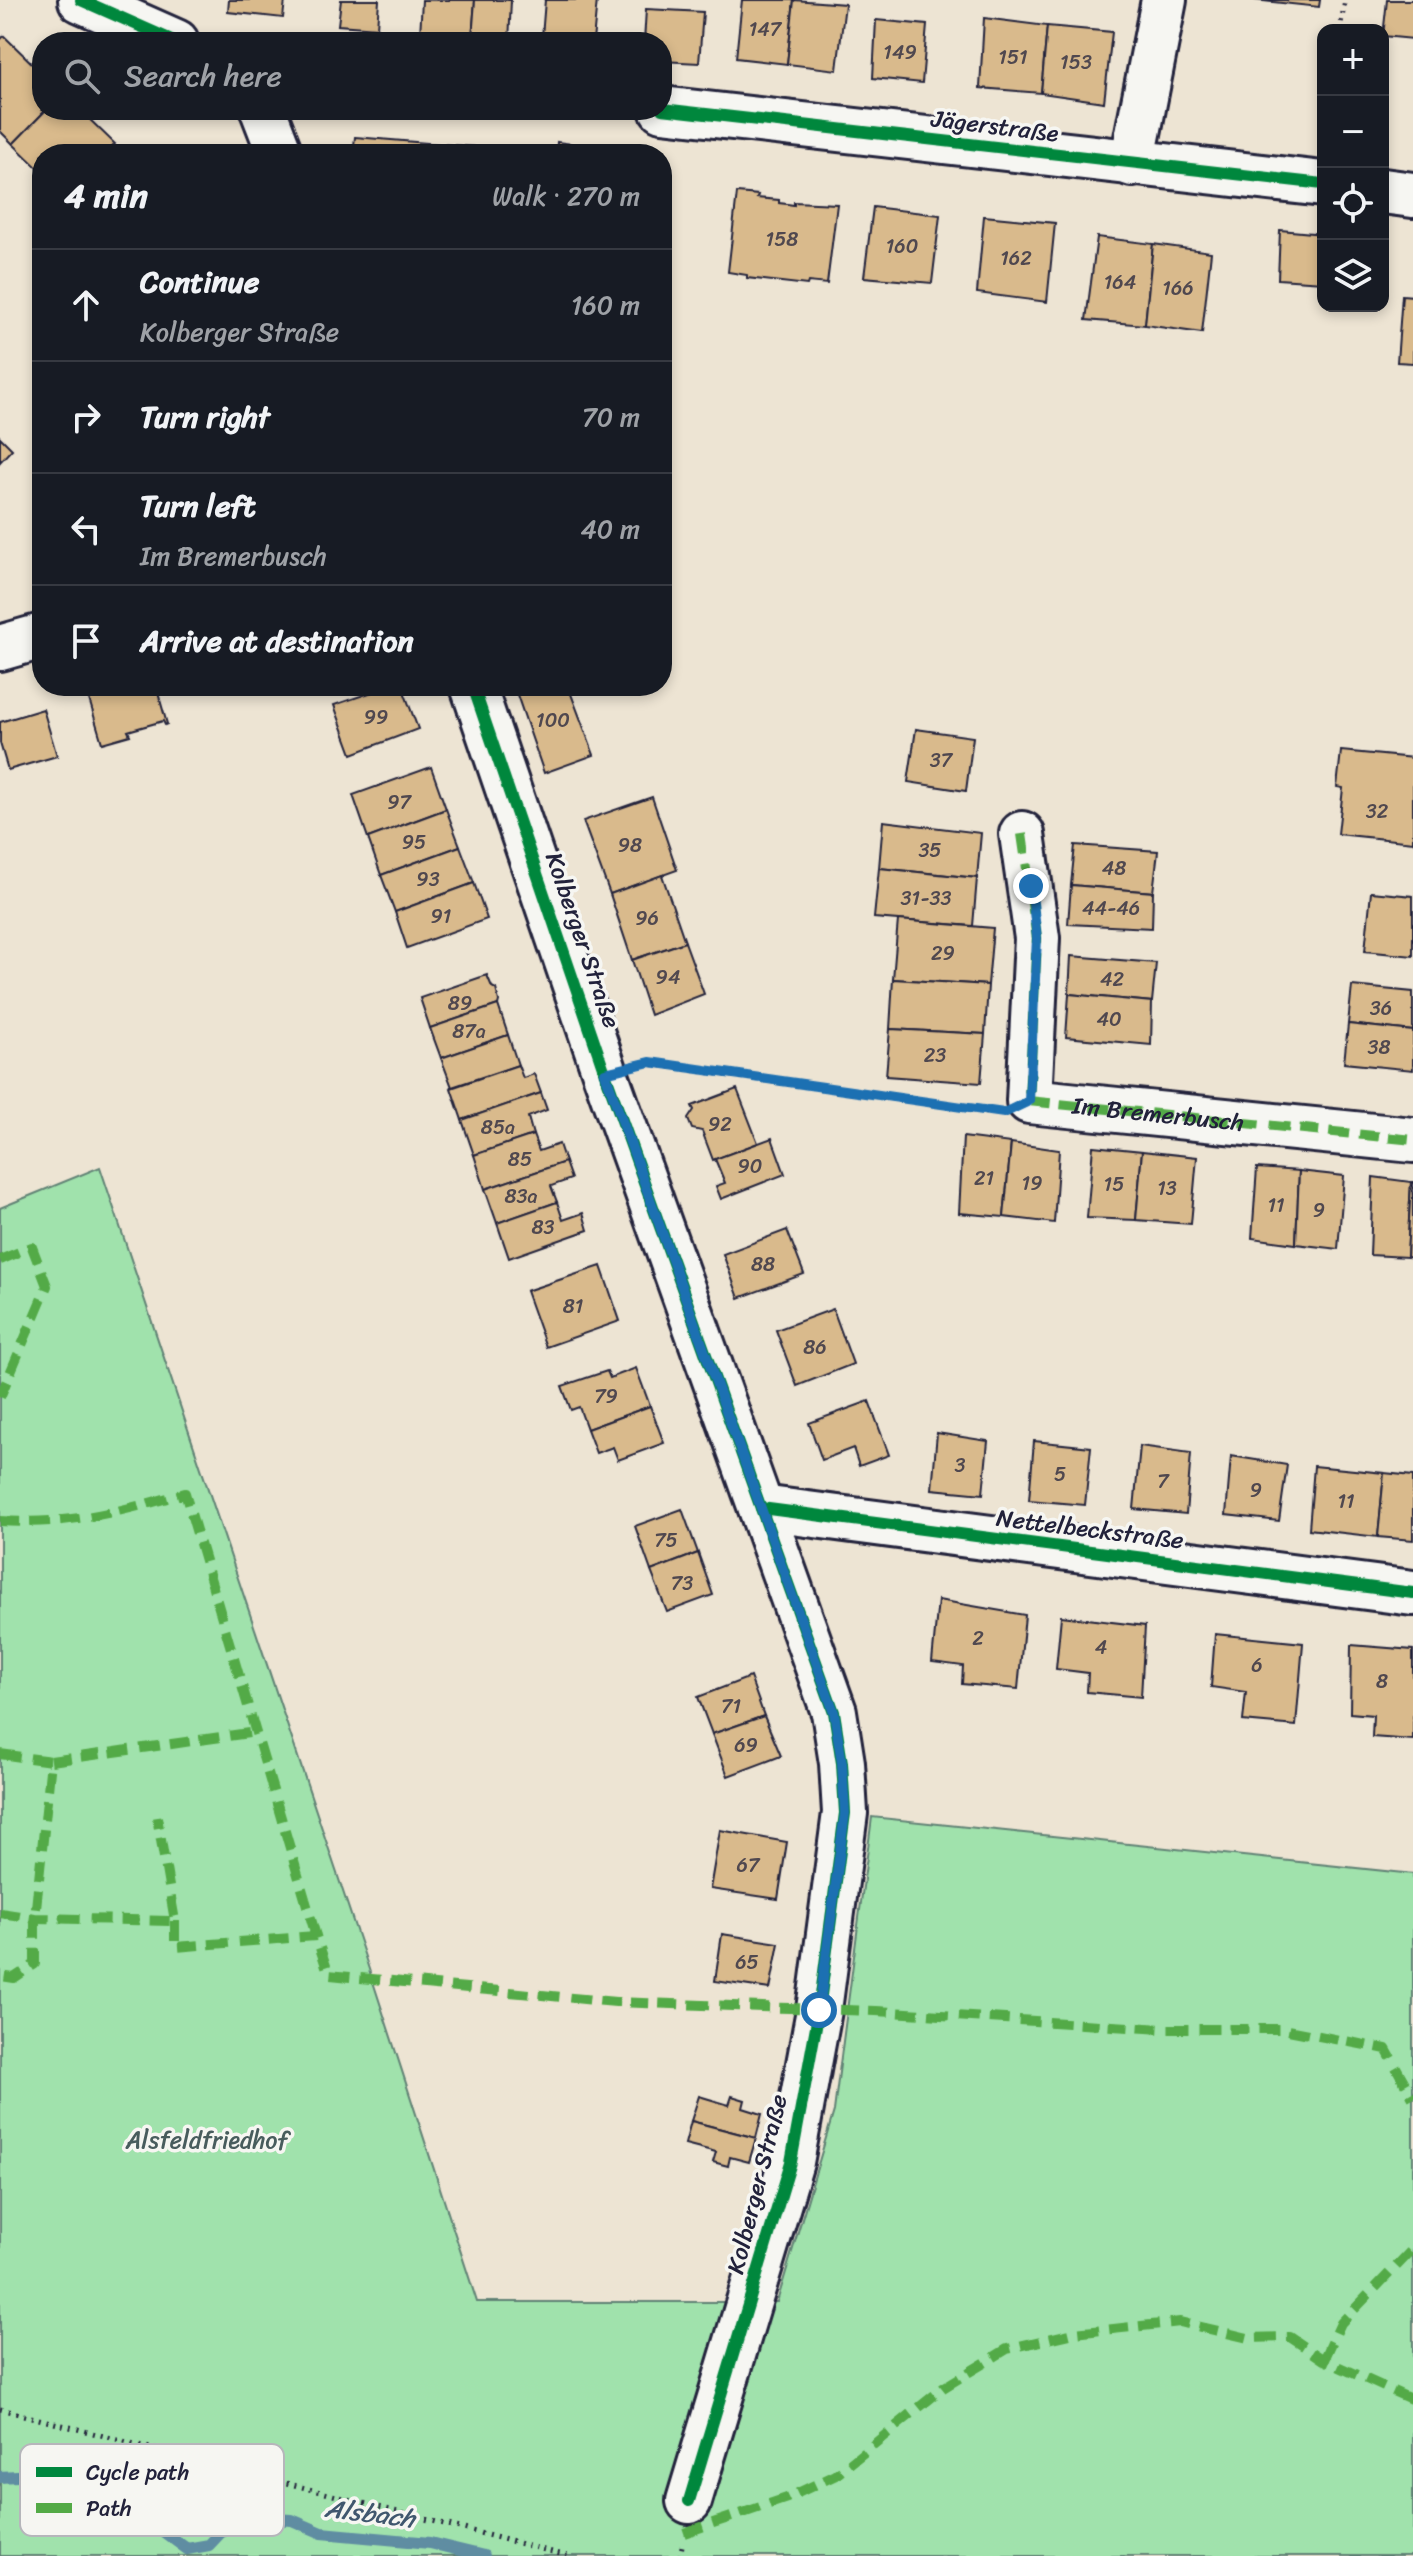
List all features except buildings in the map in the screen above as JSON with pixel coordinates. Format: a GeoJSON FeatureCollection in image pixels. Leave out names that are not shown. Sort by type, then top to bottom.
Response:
{"type":"FeatureCollection","features":[{"type":"Feature","properties":{"kind":"street"},"geometry":{"type":"LineString","coordinates":[[81,0],[153,32]]}},
{"type":"Feature","properties":{"kind":"street"},"geometry":{"type":"LineString","coordinates":[[1132,164],[1164,0]]}},
{"type":"Feature","properties":{"kind":"street","name":"Jägerstraße"},"geometry":{"type":"LineString","coordinates":[[672,110],[1317,183]]}},
{"type":"Feature","properties":{"kind":"street"},"geometry":{"type":"LineString","coordinates":[[267,120],[276,144]]}},
{"type":"Feature","properties":{"kind":"street"},"geometry":{"type":"LineString","coordinates":[[1389,192],[1413,195]]}},
{"type":"Feature","properties":{"kind":"street"},"geometry":{"type":"LineString","coordinates":[[0,648],[32,639]]}},
{"type":"Feature","properties":{"kind":"street","name":"Kolberger Straße"},"geometry":{"type":"LineString","coordinates":[[476,696],[605,1073],[834,1712],[842,1763],[845,1813],[819,2010],[791,2162],[689,2501]]}},
{"type":"Feature","properties":{"kind":"street"},"geometry":{"type":"LineString","coordinates":[[1022,834],[1037,938],[1029,1101]]}},
{"type":"Feature","properties":{"kind":"street","name":"Im Bremerbusch"},"geometry":{"type":"LineString","coordinates":[[1029,1101],[1413,1140]]}},
{"type":"Feature","properties":{"kind":"street","name":"Nettelbeckstraße"},"geometry":{"type":"LineString","coordinates":[[761,1508],[1413,1593]]}},
{"type":"Feature","properties":{"kind":"path"},"geometry":{"type":"LineString","coordinates":[[1341,24],[1345,0]]}},
{"type":"Feature","properties":{"kind":"path"},"geometry":{"type":"LineString","coordinates":[[605,1073],[650,1062],[1004,1113],[1029,1101]]}},
{"type":"Feature","properties":{"kind":"path"},"geometry":{"type":"LineString","coordinates":[[0,2409],[135,2444]]}},
{"type":"Feature","properties":{"kind":"path"},"geometry":{"type":"LineString","coordinates":[[284,2482],[568,2556]]}},
{"type":"Feature","properties":{"kind":"green space","name":"Alsfeldfriedhof"},"geometry":{"type":"Polygon","coordinates":[[[100,1167],[364,1954],[477,2302],[777,2302],[834,2111],[872,1817],[1413,1874],[1413,2556],[0,2556],[0,1208],[100,1167]]]}},
{"type":"Feature","properties":{"kind":"waterway","name":"Alsbach"},"geometry":{"type":"LineString","coordinates":[[0,2477],[20,2476]]}},
{"type":"Feature","properties":{"kind":"waterway","name":"Alsbach"},"geometry":{"type":"LineString","coordinates":[[284,2520],[322,2533],[430,2543],[484,2556]]}},
{"type":"Feature","properties":{"kind":"waterway","name":"Alsbach"},"geometry":{"type":"LineString","coordinates":[[169,2536],[187,2549],[209,2545],[218,2536]]}},
{"type":"Feature","properties":{"kind":"marked path"},"geometry":{"type":"LineString","coordinates":[[1022,834],[1037,938],[1029,1101],[1413,1140]]}},
{"type":"Feature","properties":{"kind":"marked path"},"geometry":{"type":"LineString","coordinates":[[0,1260],[32,1247],[47,1286],[0,1397]]}},
{"type":"Feature","properties":{"kind":"marked path"},"geometry":{"type":"LineString","coordinates":[[0,1521],[49,1521],[94,1516],[185,1493],[316,1936]]}},
{"type":"Feature","properties":{"kind":"marked path"},"geometry":{"type":"LineString","coordinates":[[51,1761],[256,1732]]}},
{"type":"Feature","properties":{"kind":"marked path"},"geometry":{"type":"LineString","coordinates":[[0,1754],[51,1761],[35,1918],[35,1964],[14,1978],[0,1976]]}},
{"type":"Feature","properties":{"kind":"marked path"},"geometry":{"type":"LineString","coordinates":[[0,1913],[35,1918],[175,1921],[157,1817]]}},
{"type":"Feature","properties":{"kind":"marked path"},"geometry":{"type":"LineString","coordinates":[[175,1921],[175,1947],[316,1936],[329,1975],[616,2002],[876,2011],[1162,2029],[1283,2029],[1386,2049],[1413,2098]]}},
{"type":"Feature","properties":{"kind":"marked path"},"geometry":{"type":"LineString","coordinates":[[1324,2360],[1341,2323],[1413,2249]]}},
{"type":"Feature","properties":{"kind":"marked path"},"geometry":{"type":"LineString","coordinates":[[684,2533],[787,2498],[836,2475],[943,2388],[1007,2349],[1074,2333],[1180,2322],[1248,2338],[1290,2337],[1324,2360],[1413,2400]]}},
{"type":"Feature","properties":{"kind":"cycle path"},"geometry":{"type":"LineString","coordinates":[[81,0],[153,32]]}},
{"type":"Feature","properties":{"kind":"cycle path"},"geometry":{"type":"LineString","coordinates":[[672,110],[1317,183]]}},
{"type":"Feature","properties":{"kind":"cycle path"},"geometry":{"type":"LineString","coordinates":[[476,696],[605,1073],[834,1712],[842,1763],[845,1813],[819,2010],[791,2162],[689,2501]]}},
{"type":"Feature","properties":{"kind":"cycle path"},"geometry":{"type":"LineString","coordinates":[[761,1508],[1413,1593]]}},
{"type":"Feature","properties":{"kind":"route"},"geometry":{"type":"LineString","coordinates":[[819,2010],[845,1813],[842,1763],[834,1712],[605,1073],[650,1062],[1004,1113],[1029,1101],[1037,938],[1031,886]]}}]}
